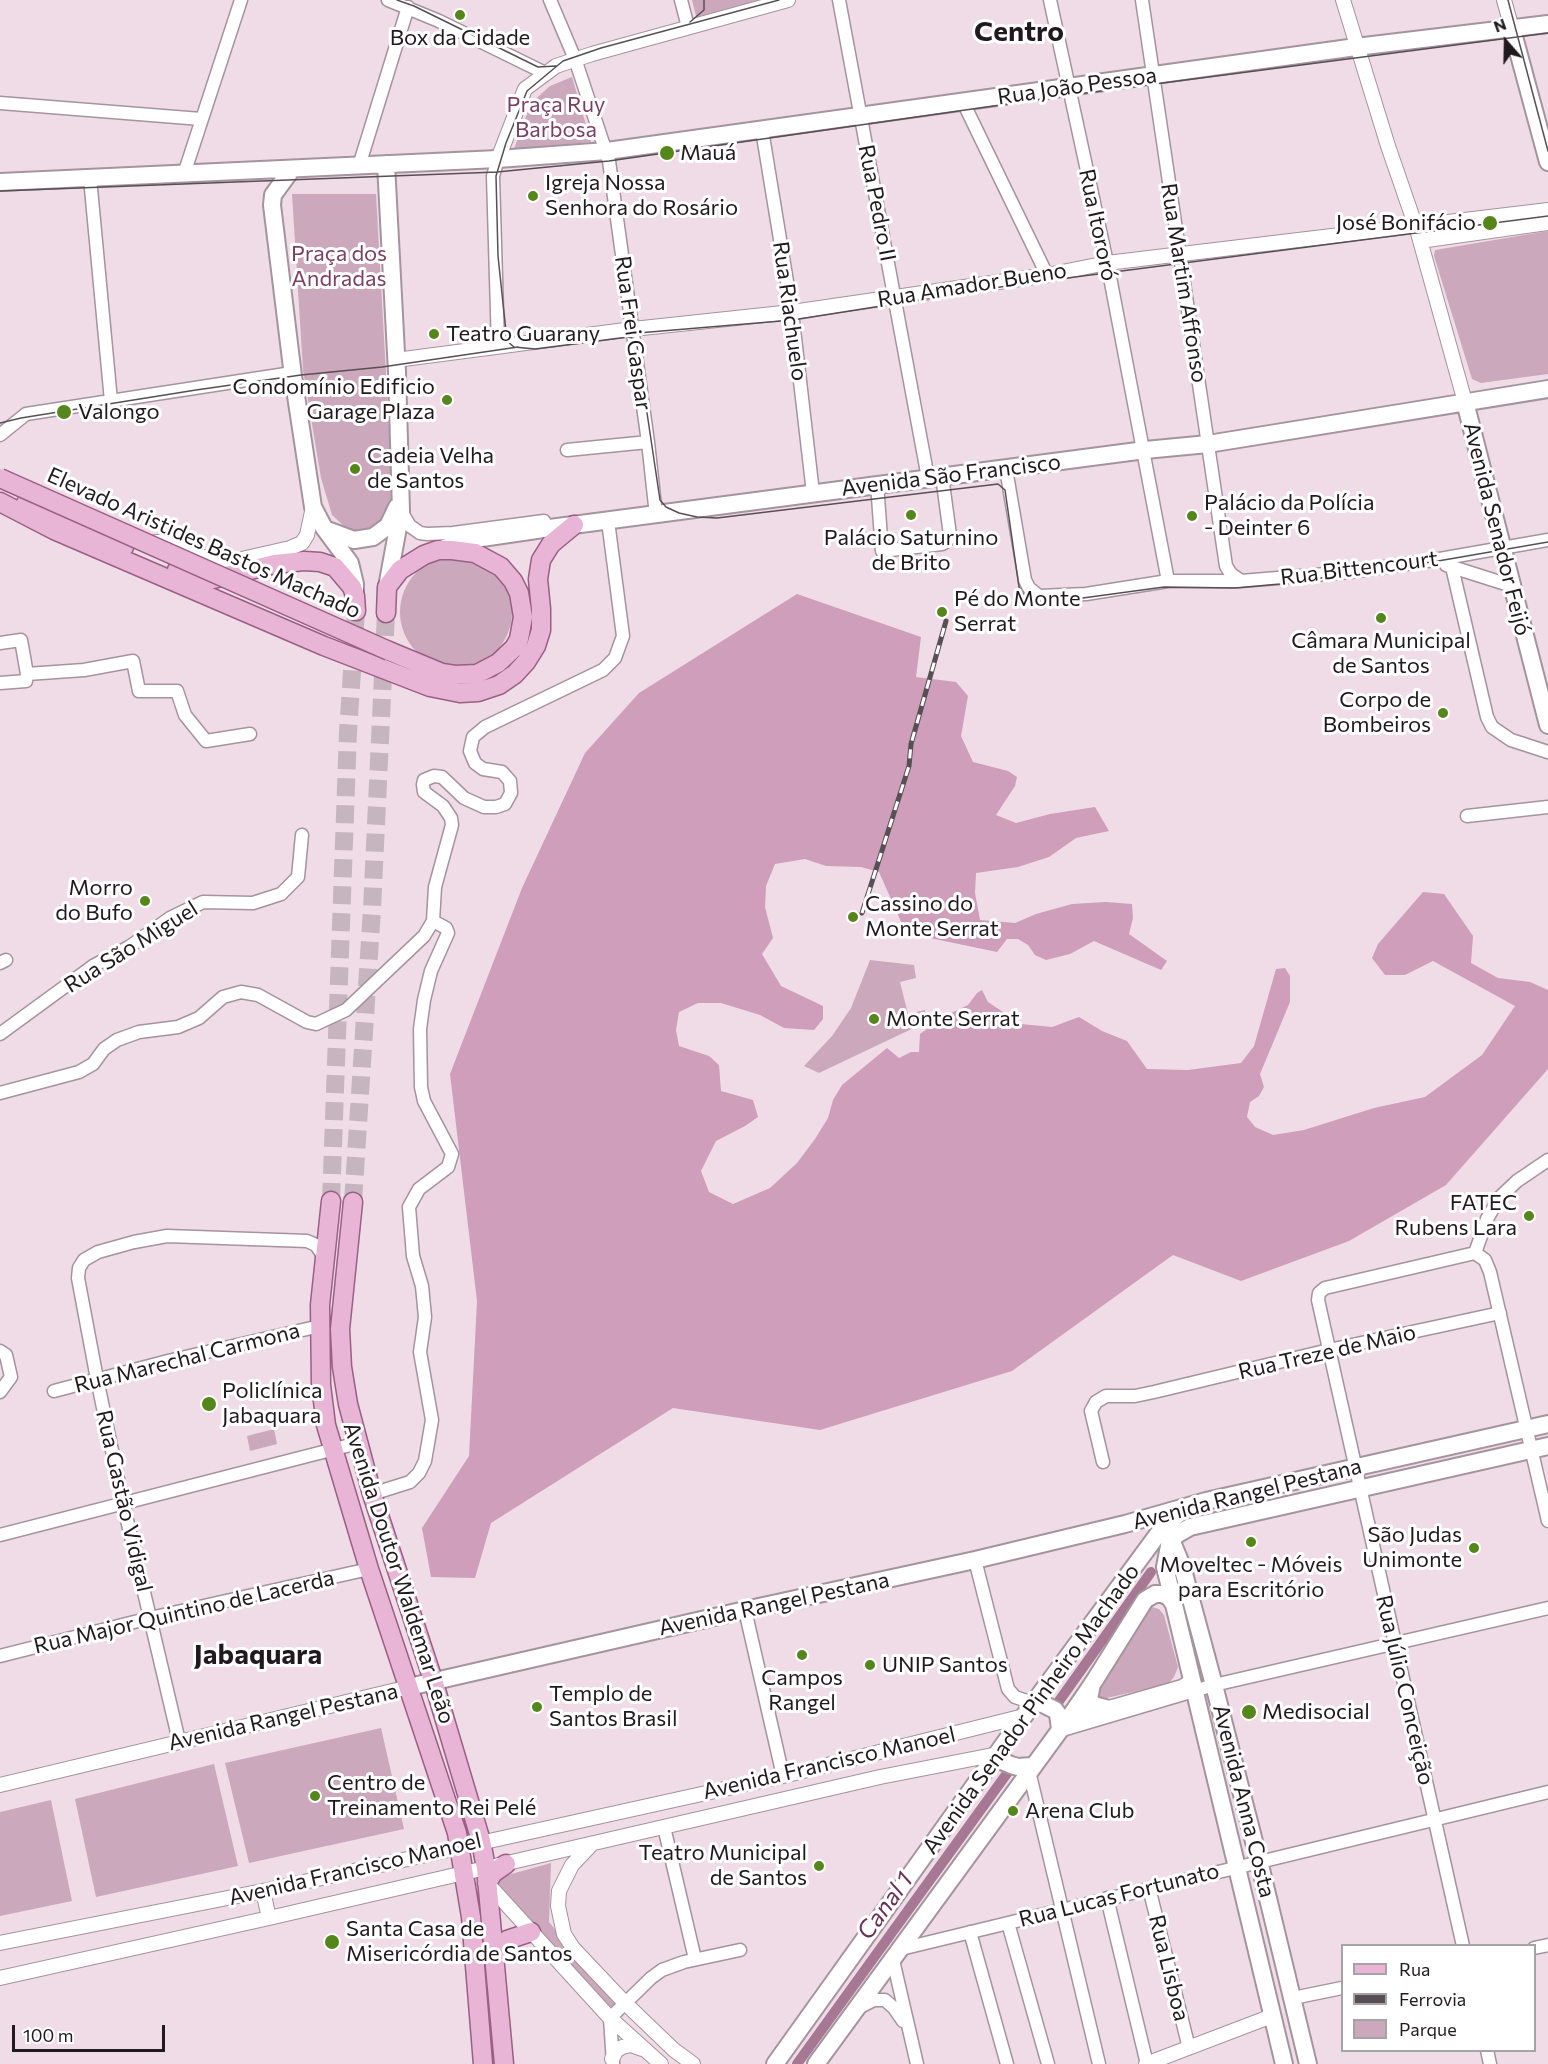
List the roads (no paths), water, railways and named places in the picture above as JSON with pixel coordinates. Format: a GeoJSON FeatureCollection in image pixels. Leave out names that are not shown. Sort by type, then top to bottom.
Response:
{"type":"FeatureCollection","features":[{"type":"Feature","properties":{"kind":"main road","name":"Rua João Pessoa"},"geometry":{"type":"LineString","coordinates":[[607,151],[1356,47],[1548,24]]}},
{"type":"Feature","properties":{"kind":"main road"},"geometry":{"type":"LineString","coordinates":[[1512,28],[1548,162]]}},
{"type":"Feature","properties":{"kind":"main road"},"geometry":{"type":"LineString","coordinates":[[0,182],[498,159],[607,151]]}},
{"type":"Feature","properties":{"kind":"main road"},"geometry":{"type":"LineString","coordinates":[[386,164],[401,505],[387,587],[386,613]]}},
{"type":"Feature","properties":{"kind":"main road"},"geometry":{"type":"LineString","coordinates":[[292,169],[273,195],[272,206],[292,373],[313,507],[324,528],[350,563],[354,576],[356,604]]}},
{"type":"Feature","properties":{"kind":"main road","name":"Avenida São Francisco"},"geometry":{"type":"LineString","coordinates":[[438,550],[478,538],[608,521],[656,511],[1208,444],[1548,389]]}},
{"type":"Feature","properties":{"kind":"main road","name":"Avenida Senador Feijó"},"geometry":{"type":"LineString","coordinates":[[1465,402],[1548,725]]}},
{"type":"Feature","properties":{"kind":"main road","name":"Elevado Aristides Bastos Machado"},"geometry":{"type":"LineString","coordinates":[[0,478],[386,660]]}},
{"type":"Feature","properties":{"kind":"main road"},"geometry":{"type":"LineString","coordinates":[[0,490],[173,569],[203,579],[215,579],[275,564],[320,562],[335,567],[351,586],[356,604]]}},
{"type":"Feature","properties":{"kind":"main road"},"geometry":{"type":"LineString","coordinates":[[0,502],[54,530],[324,646],[442,673],[467,675],[477,674],[498,663],[514,648],[519,639],[523,617],[521,600],[513,581],[501,567],[484,556],[452,550],[438,550],[407,564],[394,576],[387,587]]}},
{"type":"Feature","properties":{"kind":"main road"},"geometry":{"type":"LineString","coordinates":[[324,528],[354,540],[373,537],[388,526],[401,505]]}},
{"type":"Feature","properties":{"kind":"main road"},"geometry":{"type":"LineString","coordinates":[[386,660],[440,690],[460,693],[491,689],[516,674],[536,646],[541,630],[538,579],[541,560],[550,544],[574,525]]}},
{"type":"Feature","properties":{"kind":"main road","name":"Avenida Doutor Waldemar Leão"},"geometry":{"type":"LineString","coordinates":[[331,1201],[324,1257],[320,1326],[322,1396],[326,1425],[369,1569],[460,1842],[479,1874]]}},
{"type":"Feature","properties":{"kind":"main road","name":"Avenida Doutor Waldemar Leão"},"geometry":{"type":"LineString","coordinates":[[353,1202],[340,1329],[342,1367],[348,1404],[372,1494],[433,1680],[480,1841],[479,1874]]}},
{"type":"Feature","properties":{"kind":"main road","name":"Avenida Rangel Pestana"},"geometry":{"type":"LineString","coordinates":[[409,1687],[975,1560],[1125,1524],[1196,1503],[1548,1424]]}},
{"type":"Feature","properties":{"kind":"main road","name":"Avenida Rangel Pestana"},"geometry":{"type":"LineString","coordinates":[[1170,1538],[1360,1489],[1540,1448]]}},
{"type":"Feature","properties":{"kind":"main road","name":"Avenida Senador Pinheiro Machado"},"geometry":{"type":"LineString","coordinates":[[775,2064],[1028,1710],[1150,1545],[1170,1538],[1179,1512],[1196,1503]]}},
{"type":"Feature","properties":{"kind":"main road"},"geometry":{"type":"LineString","coordinates":[[1125,1524],[1147,1525],[1170,1538]]}},
{"type":"Feature","properties":{"kind":"main road","name":"Avenida Anna Costa"},"geometry":{"type":"LineString","coordinates":[[1170,1538],[1182,1566],[1214,1685],[1308,2064]]}},
{"type":"Feature","properties":{"kind":"main road","name":"Avenida Anna Costa"},"geometry":{"type":"LineString","coordinates":[[1170,1538],[1165,1567],[1284,2064]]}},
{"type":"Feature","properties":{"kind":"main road","name":"Avenida Senador Pinheiro Machado"},"geometry":{"type":"LineString","coordinates":[[816,2064],[1031,1769],[1062,1722],[1093,1683],[1148,1597],[1162,1594],[1169,1597],[1173,1603]]}},
{"type":"Feature","properties":{"kind":"main road"},"geometry":{"type":"LineString","coordinates":[[1093,1683],[1089,1699],[1094,1705],[1105,1708]]}},
{"type":"Feature","properties":{"kind":"main road"},"geometry":{"type":"LineString","coordinates":[[1028,1710],[1050,1707],[1062,1722]]}},
{"type":"Feature","properties":{"kind":"main road"},"geometry":{"type":"LineString","coordinates":[[998,1754],[1004,1762],[1031,1769]]}},
{"type":"Feature","properties":{"kind":"main road"},"geometry":{"type":"LineString","coordinates":[[479,1874],[498,1869],[506,1864]]}},
{"type":"Feature","properties":{"kind":"main road"},"geometry":{"type":"LineString","coordinates":[[479,1874],[494,1954],[504,2064]]}},
{"type":"Feature","properties":{"kind":"main road"},"geometry":{"type":"LineString","coordinates":[[479,1874],[471,1917],[483,2064]]}},
{"type":"Feature","properties":{"kind":"main road"},"geometry":{"type":"LineString","coordinates":[[494,1954],[507,1940],[531,1932]]}},
{"type":"Feature","properties":{"kind":"street"},"geometry":{"type":"LineString","coordinates":[[184,174],[242,0]]}},
{"type":"Feature","properties":{"kind":"street"},"geometry":{"type":"LineString","coordinates":[[388,0],[408,7],[545,73]]}},
{"type":"Feature","properties":{"kind":"street"},"geometry":{"type":"LineString","coordinates":[[550,0],[575,59],[607,151]]}},
{"type":"Feature","properties":{"kind":"street"},"geometry":{"type":"LineString","coordinates":[[681,0],[688,27]]}},
{"type":"Feature","properties":{"kind":"street"},"geometry":{"type":"LineString","coordinates":[[498,346],[493,176],[525,89],[556,66],[575,59],[788,0]]}},
{"type":"Feature","properties":{"kind":"street","name":"Rua Pedro II"},"geometry":{"type":"LineString","coordinates":[[839,0],[895,297],[935,477],[951,535],[947,541],[942,544],[882,551],[877,484]]}},
{"type":"Feature","properties":{"kind":"street","name":"Rua Itororó"},"geometry":{"type":"LineString","coordinates":[[1050,0],[1107,263],[1145,450],[1168,580]]}},
{"type":"Feature","properties":{"kind":"street","name":"Rua Martim Affonso"},"geometry":{"type":"LineString","coordinates":[[1142,0],[1226,566]]}},
{"type":"Feature","properties":{"kind":"street"},"geometry":{"type":"LineString","coordinates":[[1343,0],[1356,47],[1418,234],[1465,402]]}},
{"type":"Feature","properties":{"kind":"street"},"geometry":{"type":"LineString","coordinates":[[1504,0],[1512,28]]}},
{"type":"Feature","properties":{"kind":"street"},"geometry":{"type":"LineString","coordinates":[[359,166],[408,7]]}},
{"type":"Feature","properties":{"kind":"street"},"geometry":{"type":"LineString","coordinates":[[963,102],[1047,275]]}},
{"type":"Feature","properties":{"kind":"street"},"geometry":{"type":"LineString","coordinates":[[0,103],[201,119]]}},
{"type":"Feature","properties":{"kind":"street","name":"Rua Riachuelo"},"geometry":{"type":"LineString","coordinates":[[762,130],[792,312],[813,493]]}},
{"type":"Feature","properties":{"kind":"street","name":"Rua Frei Gaspar"},"geometry":{"type":"LineString","coordinates":[[607,151],[656,511]]}},
{"type":"Feature","properties":{"kind":"street"},"geometry":{"type":"LineString","coordinates":[[90,178],[111,401]]}},
{"type":"Feature","properties":{"kind":"street","name":"Rua Amador Bueno"},"geometry":{"type":"LineString","coordinates":[[396,360],[633,329],[792,312],[1047,275],[1107,263],[1418,234],[1548,210]]}},
{"type":"Feature","properties":{"kind":"street"},"geometry":{"type":"LineString","coordinates":[[1418,234],[1548,223]]}},
{"type":"Feature","properties":{"kind":"street"},"geometry":{"type":"LineString","coordinates":[[0,435],[26,414],[292,373]]}},
{"type":"Feature","properties":{"kind":"street"},"geometry":{"type":"LineString","coordinates":[[567,450],[648,442]]}},
{"type":"Feature","properties":{"kind":"street","name":"Rua Bittencourt"},"geometry":{"type":"LineString","coordinates":[[1006,469],[1025,580],[1035,594],[1049,597],[1086,594],[1168,580],[1241,581],[1350,572],[1548,540]]}},
{"type":"Feature","properties":{"kind":"street","name":"Avenida São Francisco"},"geometry":{"type":"LineString","coordinates":[[401,505],[406,521],[414,530],[420,533],[435,534],[656,511]]}},
{"type":"Feature","properties":{"kind":"street"},"geometry":{"type":"LineString","coordinates":[[126,548],[155,541],[171,541],[218,563],[233,561],[298,546],[305,540],[313,507]]}},
{"type":"Feature","properties":{"kind":"street"},"geometry":{"type":"LineString","coordinates":[[0,1093],[80,1072],[93,1064],[104,1049],[117,1040],[140,1032],[178,1027],[199,1018],[223,997],[241,992],[258,995],[307,1022],[316,1024],[346,1010],[424,936],[433,921],[436,880],[452,825],[443,806],[424,792],[424,780],[434,776],[442,777],[464,798],[484,807],[505,804],[512,791],[508,776],[500,771],[477,766],[470,751],[473,738],[485,727],[608,667],[615,658],[623,636],[608,521]]}},
{"type":"Feature","properties":{"kind":"street"},"geometry":{"type":"LineString","coordinates":[[1434,560],[1512,586]]}},
{"type":"Feature","properties":{"kind":"street"},"geometry":{"type":"LineString","coordinates":[[1217,582],[1226,566],[1231,574],[1241,581]]}},
{"type":"Feature","properties":{"kind":"street"},"geometry":{"type":"LineString","coordinates":[[1452,567],[1487,717],[1492,727],[1512,740],[1548,752]]}},
{"type":"Feature","properties":{"kind":"street"},"geometry":{"type":"LineString","coordinates":[[0,643],[21,640],[27,674],[26,681],[0,683]]}},
{"type":"Feature","properties":{"kind":"street"},"geometry":{"type":"LineString","coordinates":[[27,674],[88,669],[134,661],[139,692],[177,691],[185,715],[206,741],[250,734]]}},
{"type":"Feature","properties":{"kind":"street"},"geometry":{"type":"LineString","coordinates":[[1467,816],[1548,807]]}},
{"type":"Feature","properties":{"kind":"street","name":"Rua São Miguel"},"geometry":{"type":"LineString","coordinates":[[0,1034],[93,966],[129,947],[170,918],[203,902],[253,903],[281,894],[298,877],[302,835]]}},
{"type":"Feature","properties":{"kind":"street"},"geometry":{"type":"LineString","coordinates":[[372,1494],[410,1482],[419,1473],[424,1461],[432,1420],[420,1352],[425,1317],[422,1286],[413,1256],[409,1207],[419,1189],[448,1167],[452,1154],[424,1101],[421,1087],[420,1029],[424,1000],[431,971],[448,933],[446,928],[433,921]]}},
{"type":"Feature","properties":{"kind":"street"},"geometry":{"type":"LineString","coordinates":[[1548,1160],[1517,1180],[1499,1198],[1487,1219],[1474,1253],[1485,1260],[1489,1267],[1527,1429],[1540,1448],[1548,1521]]}},
{"type":"Feature","properties":{"kind":"street","name":"Rua Gastão Vidigal"},"geometry":{"type":"LineString","coordinates":[[179,1741],[123,1503],[97,1379],[78,1278],[80,1268],[84,1260],[98,1252],[167,1236],[308,1241],[316,1245],[324,1257]]}},
{"type":"Feature","properties":{"kind":"street","name":"Rua Júlio Conceição"},"geometry":{"type":"LineString","coordinates":[[1463,1944],[1318,1300],[1319,1293],[1325,1288],[1474,1253]]}},
{"type":"Feature","properties":{"kind":"street","name":"Rua Treze de Maio"},"geometry":{"type":"LineString","coordinates":[[1103,1462],[1091,1411],[1096,1402],[1106,1396],[1135,1396],[1154,1392],[1329,1350],[1500,1313]]}},
{"type":"Feature","properties":{"kind":"street","name":"Rua Marechal Carmona"},"geometry":{"type":"LineString","coordinates":[[54,1391],[320,1326]]}},
{"type":"Feature","properties":{"kind":"street"},"geometry":{"type":"LineString","coordinates":[[0,1351],[6,1355],[11,1377],[0,1392]]}},
{"type":"Feature","properties":{"kind":"street"},"geometry":{"type":"LineString","coordinates":[[0,1535],[358,1443]]}},
{"type":"Feature","properties":{"kind":"street"},"geometry":{"type":"LineString","coordinates":[[975,1560],[1008,1689],[1028,1710]]}},
{"type":"Feature","properties":{"kind":"street","name":"Rua Major Quintino de Lacerda"},"geometry":{"type":"LineString","coordinates":[[0,1656],[150,1618],[369,1569]]}},
{"type":"Feature","properties":{"kind":"street"},"geometry":{"type":"LineString","coordinates":[[1062,1722],[1171,1689],[1214,1685],[1548,1608]]}},
{"type":"Feature","properties":{"kind":"street"},"geometry":{"type":"LineString","coordinates":[[745,1610],[783,1776]]}},
{"type":"Feature","properties":{"kind":"street"},"geometry":{"type":"LineString","coordinates":[[1062,1722],[1193,1686]]}},
{"type":"Feature","properties":{"kind":"street","name":"Avenida Rangel Pestana"},"geometry":{"type":"LineString","coordinates":[[0,1785],[409,1687]]}},
{"type":"Feature","properties":{"kind":"street","name":"Avenida Francisco Manoel"},"geometry":{"type":"LineString","coordinates":[[0,1943],[263,1892],[460,1842],[480,1841],[589,1820],[783,1776],[1028,1710]]}},
{"type":"Feature","properties":{"kind":"street","name":"Avenida Francisco Manoel"},"geometry":{"type":"LineString","coordinates":[[506,1864],[593,1841],[880,1777],[998,1754]]}},
{"type":"Feature","properties":{"kind":"street"},"geometry":{"type":"LineString","coordinates":[[1031,1769],[1099,2064]]}},
{"type":"Feature","properties":{"kind":"street","name":"Rua Lucas Fortunato"},"geometry":{"type":"LineString","coordinates":[[897,1954],[970,1932],[1062,1909],[1548,1792]]}},
{"type":"Feature","properties":{"kind":"street"},"geometry":{"type":"LineString","coordinates":[[589,1820],[593,1841],[572,1865],[559,1891],[558,1906],[564,1934],[573,1948],[625,2003],[674,2050],[693,2064]]}},
{"type":"Feature","properties":{"kind":"street"},"geometry":{"type":"LineString","coordinates":[[664,1827],[696,1959]]}},
{"type":"Feature","properties":{"kind":"street"},"geometry":{"type":"LineString","coordinates":[[479,1874],[610,2018],[661,2064]]}},
{"type":"Feature","properties":{"kind":"street","name":"Avenida Francisco Manoel"},"geometry":{"type":"LineString","coordinates":[[0,1978],[268,1916],[479,1874]]}},
{"type":"Feature","properties":{"kind":"street","name":"Rua Lisboa"},"geometry":{"type":"LineString","coordinates":[[1149,1888],[1189,2048]]}},
{"type":"Feature","properties":{"kind":"street"},"geometry":{"type":"LineString","coordinates":[[263,1892],[268,1916]]}},
{"type":"Feature","properties":{"kind":"street"},"geometry":{"type":"LineString","coordinates":[[1107,1898],[1147,2064],[1272,2016]]}},
{"type":"Feature","properties":{"kind":"street"},"geometry":{"type":"LineString","coordinates":[[1008,1923],[1048,2064]]}},
{"type":"Feature","properties":{"kind":"street"},"geometry":{"type":"LineString","coordinates":[[970,1932],[1007,2064]]}},
{"type":"Feature","properties":{"kind":"street"},"geometry":{"type":"LineString","coordinates":[[612,2061],[610,2018],[657,1973],[696,1959],[740,1950]]}},
{"type":"Feature","properties":{"kind":"street"},"geometry":{"type":"LineString","coordinates":[[897,1954],[916,2064]]}},
{"type":"Feature","properties":{"kind":"street"},"geometry":{"type":"LineString","coordinates":[[1293,1998],[1341,1988]]}},
{"type":"Feature","properties":{"kind":"street"},"geometry":{"type":"LineString","coordinates":[[857,2008],[874,2000],[885,2000],[894,2008],[909,2033]]}},
{"type":"Feature","properties":{"kind":"street"},"geometry":{"type":"LineString","coordinates":[[612,2061],[619,2049],[626,2046],[637,2046],[646,2051]]}},
{"type":"Feature","properties":{"kind":"waterway","name":"Canal 1"},"geometry":{"type":"LineString","coordinates":[[1059,1701],[1151,1572]]}},
{"type":"Feature","properties":{"kind":"waterway","name":"Canal 1"},"geometry":{"type":"LineString","coordinates":[[797,2064],[1008,1772]]}},
{"type":"Feature","properties":{"kind":"tunnel"},"geometry":{"type":"LineString","coordinates":[[331,1201],[348,732],[356,611]]}},
{"type":"Feature","properties":{"kind":"tunnel"},"geometry":{"type":"LineString","coordinates":[[353,1202],[372,909],[386,613]]}},
{"type":"Feature","properties":{"kind":"tram line"},"geometry":{"type":"LineString","coordinates":[[397,0],[414,6],[538,67],[556,66]]}},
{"type":"Feature","properties":{"kind":"tram line"},"geometry":{"type":"LineString","coordinates":[[690,22],[704,10],[704,0]]}},
{"type":"Feature","properties":{"kind":"tram line"},"geometry":{"type":"LineString","coordinates":[[779,0],[601,48],[563,61],[527,91],[506,143],[496,176],[498,256],[507,341],[514,347],[535,349],[628,337],[636,339],[660,500],[666,507],[697,517],[717,518],[998,484],[1005,490],[1019,587],[1025,597],[1046,603],[1164,587],[1235,588],[1280,584],[1548,542]]}},
{"type":"Feature","properties":{"kind":"tram line"},"geometry":{"type":"LineString","coordinates":[[1508,0],[1548,151]]}},
{"type":"Feature","properties":{"kind":"tram line"},"geometry":{"type":"LineString","coordinates":[[0,191],[497,172],[609,161],[1070,95],[1548,33]]}},
{"type":"Feature","properties":{"kind":"tram line"},"geometry":{"type":"LineString","coordinates":[[626,334],[793,320],[1013,285],[1548,216]]}},
{"type":"Feature","properties":{"kind":"tram line"},"geometry":{"type":"LineString","coordinates":[[0,423],[196,390],[301,375],[382,367],[518,347]]}},
{"type":"Feature","properties":{"kind":"railway"},"geometry":{"type":"LineString","coordinates":[[862,913],[909,766],[911,744],[946,621]]}},
{"type":"Feature","properties":{"kind":"place","name":"Box da Cidade"},"geometry":{"type":"Point","coordinates":[460,15]}},
{"type":"Feature","properties":{"kind":"place","name":"Mauá"},"geometry":{"type":"Point","coordinates":[667,153]}},
{"type":"Feature","properties":{"kind":"place","name":"Igreja Nossa Senhora do Rosário"},"geometry":{"type":"Point","coordinates":[533,196]}},
{"type":"Feature","properties":{"kind":"place","name":"José Bonifácio"},"geometry":{"type":"Point","coordinates":[1490,223]}},
{"type":"Feature","properties":{"kind":"place","name":"Teatro Guarany"},"geometry":{"type":"Point","coordinates":[434,334]}},
{"type":"Feature","properties":{"kind":"place","name":"Condomínio Edificio Garage Plaza"},"geometry":{"type":"Point","coordinates":[447,400]}},
{"type":"Feature","properties":{"kind":"place","name":"Valongo"},"geometry":{"type":"Point","coordinates":[64,412]}},
{"type":"Feature","properties":{"kind":"place","name":"Cadeia Velha de Santos"},"geometry":{"type":"Point","coordinates":[355,469]}},
{"type":"Feature","properties":{"kind":"place","name":"Palácio Saturnino de Brito"},"geometry":{"type":"Point","coordinates":[911,515]}},
{"type":"Feature","properties":{"kind":"place","name":"Palácio da Polícia - Deinter 6"},"geometry":{"type":"Point","coordinates":[1192,516]}},
{"type":"Feature","properties":{"kind":"place","name":"Pé do Monte Serrat"},"geometry":{"type":"Point","coordinates":[942,612]}},
{"type":"Feature","properties":{"kind":"place","name":"Câmara Municipal de Santos"},"geometry":{"type":"Point","coordinates":[1381,618]}},
{"type":"Feature","properties":{"kind":"place","name":"Corpo de Bombeiros"},"geometry":{"type":"Point","coordinates":[1443,713]}},
{"type":"Feature","properties":{"kind":"place","name":"Morro do Bufo"},"geometry":{"type":"Point","coordinates":[145,901]}},
{"type":"Feature","properties":{"kind":"place","name":"Cassino do Monte Serrat"},"geometry":{"type":"Point","coordinates":[853,917]}},
{"type":"Feature","properties":{"kind":"place","name":"Monte Serrat"},"geometry":{"type":"Point","coordinates":[874,1019]}},
{"type":"Feature","properties":{"kind":"place","name":"FATEC Rubens Lara"},"geometry":{"type":"Point","coordinates":[1529,1216]}},
{"type":"Feature","properties":{"kind":"place","name":"Policlínica Jabaquara"},"geometry":{"type":"Point","coordinates":[209,1404]}},
{"type":"Feature","properties":{"kind":"place","name":"Moveltec - Móveis para Escritório"},"geometry":{"type":"Point","coordinates":[1251,1542]}},
{"type":"Feature","properties":{"kind":"place","name":"São Judas Unimonte"},"geometry":{"type":"Point","coordinates":[1474,1548]}},
{"type":"Feature","properties":{"kind":"place","name":"Campos Rangel"},"geometry":{"type":"Point","coordinates":[802,1655]}},
{"type":"Feature","properties":{"kind":"place","name":"UNIP Santos"},"geometry":{"type":"Point","coordinates":[870,1665]}},
{"type":"Feature","properties":{"kind":"place","name":"Templo de Santos Brasil"},"geometry":{"type":"Point","coordinates":[537,1707]}},
{"type":"Feature","properties":{"kind":"place","name":"Medisocial"},"geometry":{"type":"Point","coordinates":[1249,1712]}},
{"type":"Feature","properties":{"kind":"place","name":"Centro de Treinamento Rei Pelé"},"geometry":{"type":"Point","coordinates":[315,1796]}},
{"type":"Feature","properties":{"kind":"place","name":"Arena Club"},"geometry":{"type":"Point","coordinates":[1013,1811]}},
{"type":"Feature","properties":{"kind":"place","name":"Teatro Municipal de Santos"},"geometry":{"type":"Point","coordinates":[819,1866]}},
{"type":"Feature","properties":{"kind":"place","name":"Santa Casa de Misericórdia de Santos"},"geometry":{"type":"Point","coordinates":[332,1942]}},
{"type":"Feature","properties":{"kind":"district","name":"Centro"},"geometry":{"type":"Point","coordinates":[1019,32]}},
{"type":"Feature","properties":{"kind":"district","name":"Jabaquara"},"geometry":{"type":"Point","coordinates":[258,1655]}},
{"type":"Feature","properties":{"kind":"park label","name":"Praça Ruy Barbosa"},"geometry":{"type":"Point","coordinates":[556,118]}},
{"type":"Feature","properties":{"kind":"park label","name":"Praça dos Andradas"},"geometry":{"type":"Point","coordinates":[339,266]}}]}
